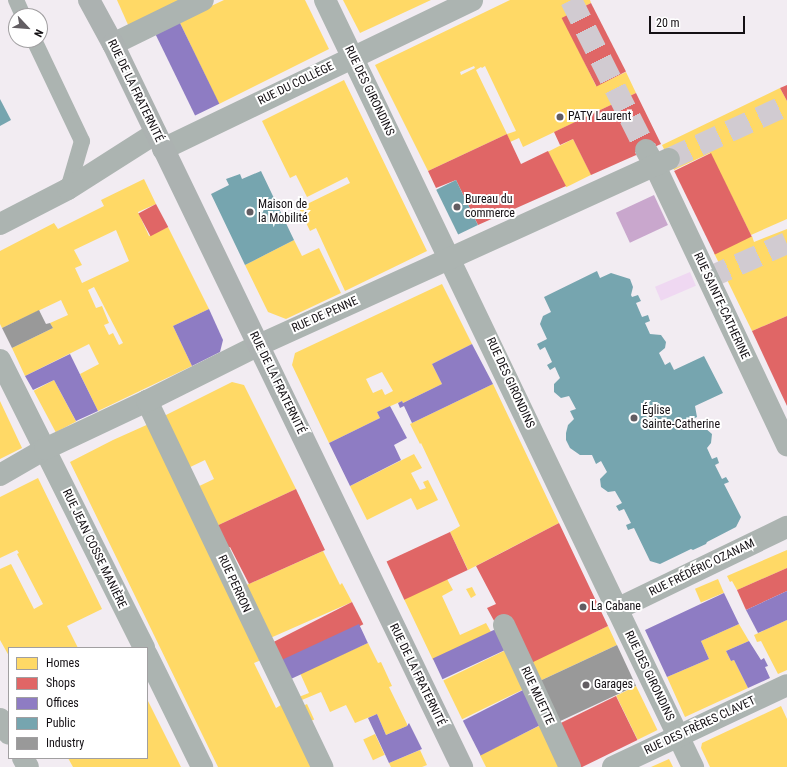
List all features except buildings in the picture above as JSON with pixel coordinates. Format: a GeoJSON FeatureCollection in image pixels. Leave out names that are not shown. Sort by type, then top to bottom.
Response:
{"type":"FeatureCollection","features":[{"type":"Feature","properties":{"kind":"main road","name":"RUE DE LA FRATERNITÉ"},"geometry":{"type":"LineString","coordinates":[[89,0],[113,44],[259,344],[462,767]]}},
{"type":"Feature","properties":{"kind":"street"},"geometry":{"type":"LineString","coordinates":[[113,44],[203,0]]}},
{"type":"Feature","properties":{"kind":"street","name":"RUE DES GIRONDINS"},"geometry":{"type":"LineString","coordinates":[[325,0],[693,767]]}},
{"type":"Feature","properties":{"kind":"street","name":"RUE DU COLLÈGE"},"geometry":{"type":"LineString","coordinates":[[0,224],[160,141],[352,57],[472,0]]}},
{"type":"Feature","properties":{"kind":"street","name":"RUE DE PENNE"},"geometry":{"type":"LineString","coordinates":[[0,475],[45,449],[147,401],[259,344],[450,259],[656,159]]}},
{"type":"Feature","properties":{"kind":"street","name":"RUE SAINTE-CATHERINE"},"geometry":{"type":"LineString","coordinates":[[656,159],[787,445]]}},
{"type":"Feature","properties":{"kind":"street","name":"RUE JEAN COSSE MANIÈRE"},"geometry":{"type":"LineString","coordinates":[[0,360],[144,647]]}},
{"type":"Feature","properties":{"kind":"street","name":"RUE PERRON"},"geometry":{"type":"LineString","coordinates":[[147,401],[322,767]]}},
{"type":"Feature","properties":{"kind":"street","name":"RUE FRÉDÉRIC OZANAM"},"geometry":{"type":"LineString","coordinates":[[617,609],[787,527]]}},
{"type":"Feature","properties":{"kind":"street","name":"RUE MUETTE"},"geometry":{"type":"LineString","coordinates":[[504,625],[570,767]]}},
{"type":"Feature","properties":{"kind":"street"},"geometry":{"type":"LineString","coordinates":[[148,657],[202,767]]}},
{"type":"Feature","properties":{"kind":"street","name":"RUE DES FRÈRES CLAVET"},"geometry":{"type":"LineString","coordinates":[[613,767],[678,737],[785,692]]}},
{"type":"Feature","properties":{"kind":"street"},"geometry":{"type":"LineString","coordinates":[[0,719],[8,732]]}},
{"type":"Feature","properties":{"kind":"lane"},"geometry":{"type":"LineString","coordinates":[[38,48],[82,141],[68,189]]}},
{"type":"Feature","properties":{"kind":"shaded area"},"geometry":{"type":"Polygon","coordinates":[[[654,195],[668,225],[630,243],[616,213],[654,195]]]}},
{"type":"Feature","properties":{"kind":"shaded area"},"geometry":{"type":"Polygon","coordinates":[[[690,272],[696,286],[661,301],[655,287],[690,272]]]}},
{"type":"Feature","properties":{"kind":"tunnel"},"geometry":{"type":"LineString","coordinates":[[571,0],[646,150]]}},
{"type":"Feature","properties":{"kind":"tunnel"},"geometry":{"type":"LineString","coordinates":[[669,159],[787,105]]}},
{"type":"Feature","properties":{"kind":"tunnel"},"geometry":{"type":"LineString","coordinates":[[708,278],[787,243]]}},
{"type":"Feature","properties":{"kind":"place","name":"PATY Laurent"},"geometry":{"type":"Point","coordinates":[560,117]}},
{"type":"Feature","properties":{"kind":"place","name":"Bureau du commerce"},"geometry":{"type":"Point","coordinates":[457,207]}},
{"type":"Feature","properties":{"kind":"place","name":"Maison de la Mobilité"},"geometry":{"type":"Point","coordinates":[250,212]}},
{"type":"Feature","properties":{"kind":"place","name":"Église Sainte-Catherine"},"geometry":{"type":"Point","coordinates":[634,418]}},
{"type":"Feature","properties":{"kind":"place","name":"La Cabane"},"geometry":{"type":"Point","coordinates":[583,607]}},
{"type":"Feature","properties":{"kind":"place","name":"Garages"},"geometry":{"type":"Point","coordinates":[586,685]}}]}
